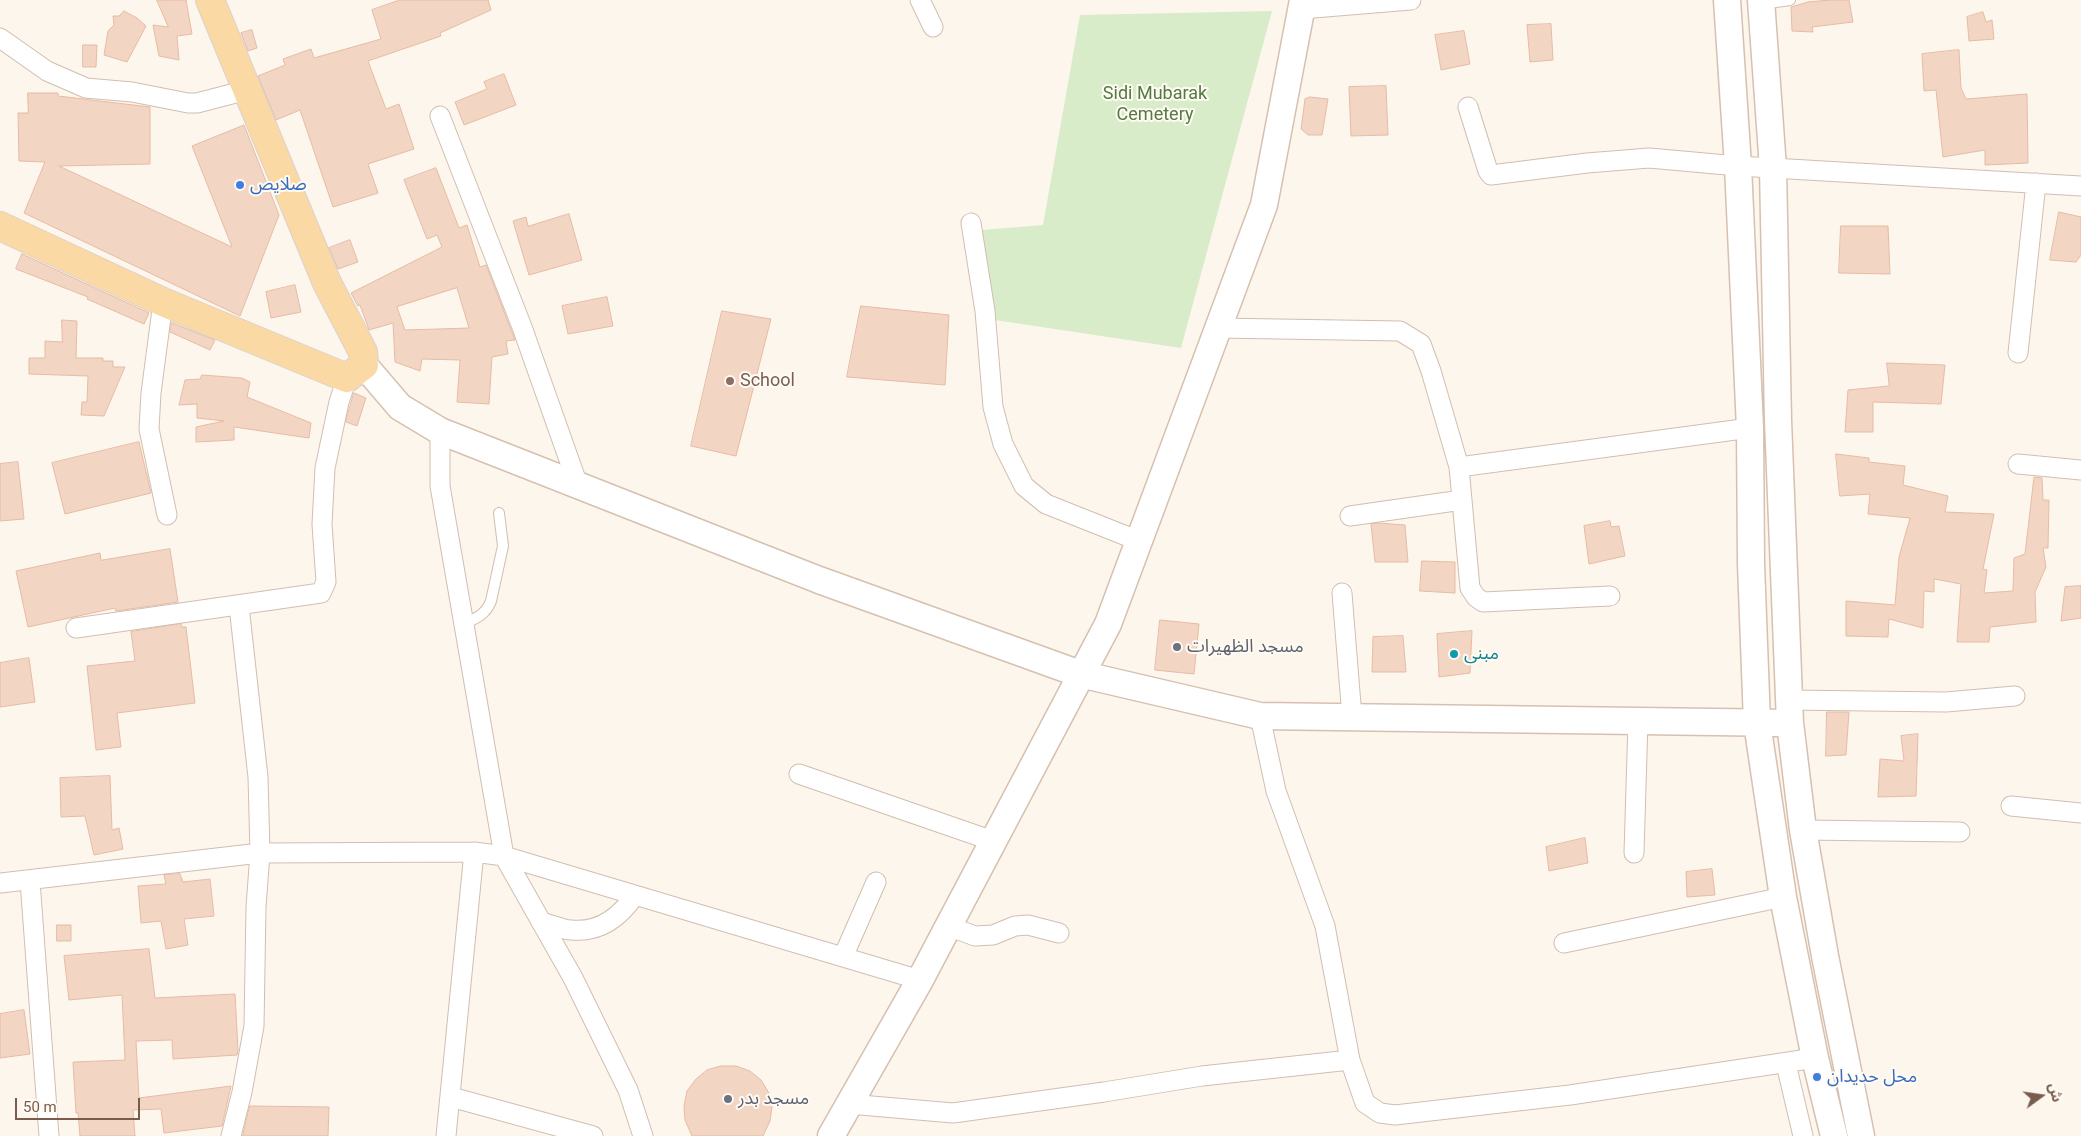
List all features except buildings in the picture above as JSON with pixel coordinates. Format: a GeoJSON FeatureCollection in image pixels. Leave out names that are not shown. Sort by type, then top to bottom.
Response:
{"type":"FeatureCollection","features":[{"type":"Feature","properties":{"kind":"main road"},"geometry":{"type":"LineString","coordinates":[[0,226],[163,302],[356,371],[363,352],[327,283],[210,0]]}},
{"type":"Feature","properties":{"kind":"street"},"geometry":{"type":"LineString","coordinates":[[920,0],[933,27]]}},
{"type":"Feature","properties":{"kind":"street"},"geometry":{"type":"LineString","coordinates":[[831,1136],[920,980],[1108,624],[1264,205],[1302,5],[1411,0]]}},
{"type":"Feature","properties":{"kind":"street"},"geometry":{"type":"LineString","coordinates":[[1727,0],[1738,166],[1750,428],[1750,564],[1757,722],[1783,898],[1828,1134]]}},
{"type":"Feature","properties":{"kind":"street"},"geometry":{"type":"LineString","coordinates":[[1761,2],[1773,168],[1778,420],[1789,712],[1803,830],[1825,956],[1861,1136]]}},
{"type":"Feature","properties":{"kind":"street"},"geometry":{"type":"LineString","coordinates":[[0,38],[47,71],[86,88],[132,92],[188,103],[198,103],[247,90]]}},
{"type":"Feature","properties":{"kind":"street"},"geometry":{"type":"LineString","coordinates":[[1468,107],[1491,176],[1587,163],[1649,158],[1738,166],[2081,186]]}},
{"type":"Feature","properties":{"kind":"street"},"geometry":{"type":"LineString","coordinates":[[440,116],[522,327],[578,485]]}},
{"type":"Feature","properties":{"kind":"street"},"geometry":{"type":"LineString","coordinates":[[2018,353],[2036,183]]}},
{"type":"Feature","properties":{"kind":"street"},"geometry":{"type":"LineString","coordinates":[[971,223],[985,311],[993,406],[1003,444],[1024,486],[1046,504],[1139,541]]}},
{"type":"Feature","properties":{"kind":"street"},"geometry":{"type":"LineString","coordinates":[[163,302],[151,393],[150,428],[167,515]]}},
{"type":"Feature","properties":{"kind":"street"},"geometry":{"type":"LineString","coordinates":[[1218,328],[1400,331],[1421,344],[1432,371],[1459,467],[1470,588],[1476,597],[1483,602],[1610,596]]}},
{"type":"Feature","properties":{"kind":"street"},"geometry":{"type":"LineString","coordinates":[[76,628],[239,606],[321,592],[326,582],[322,524],[325,468],[339,402],[356,371],[400,407],[440,431],[819,580],[1080,674],[1260,716],[1757,722],[1789,712],[2014,696]]}},
{"type":"Feature","properties":{"kind":"street"},"geometry":{"type":"LineString","coordinates":[[1459,467],[1750,428]]}},
{"type":"Feature","properties":{"kind":"street"},"geometry":{"type":"LineString","coordinates":[[440,431],[440,486],[504,856],[573,978],[628,1090],[643,1136]]}},
{"type":"Feature","properties":{"kind":"street"},"geometry":{"type":"LineString","coordinates":[[2018,464],[2081,470]]}},
{"type":"Feature","properties":{"kind":"street"},"geometry":{"type":"LineString","coordinates":[[1350,516],[1462,500]]}},
{"type":"Feature","properties":{"kind":"street"},"geometry":{"type":"LineString","coordinates":[[1342,593],[1352,717]]}},
{"type":"Feature","properties":{"kind":"street"},"geometry":{"type":"LineString","coordinates":[[231,1136],[242,1092],[254,1026],[256,907],[260,853],[258,777],[239,606]]}},
{"type":"Feature","properties":{"kind":"street"},"geometry":{"type":"LineString","coordinates":[[1260,716],[1276,791],[1325,926],[1350,1060],[1365,1103],[1380,1113],[1395,1115],[1580,1094],[1786,1064],[1815,1058]]}},
{"type":"Feature","properties":{"kind":"street"},"geometry":{"type":"LineString","coordinates":[[1634,853],[1638,721]]}},
{"type":"Feature","properties":{"kind":"street"},"geometry":{"type":"LineString","coordinates":[[799,774],[993,841]]}},
{"type":"Feature","properties":{"kind":"street"},"geometry":{"type":"LineString","coordinates":[[2011,806],[2081,813]]}},
{"type":"Feature","properties":{"kind":"street"},"geometry":{"type":"LineString","coordinates":[[1803,830],[1960,832]]}},
{"type":"Feature","properties":{"kind":"street"},"geometry":{"type":"LineString","coordinates":[[446,1136],[474,852]]}},
{"type":"Feature","properties":{"kind":"street"},"geometry":{"type":"LineString","coordinates":[[0,883],[260,853],[474,852],[504,856],[920,980]]}},
{"type":"Feature","properties":{"kind":"street"},"geometry":{"type":"LineString","coordinates":[[30,881],[50,1136]]}},
{"type":"Feature","properties":{"kind":"street"},"geometry":{"type":"LineString","coordinates":[[843,957],[876,882]]}},
{"type":"Feature","properties":{"kind":"street"},"geometry":{"type":"LineString","coordinates":[[541,922],[571,930],[602,926],[624,912],[636,895]]}},
{"type":"Feature","properties":{"kind":"street"},"geometry":{"type":"LineString","coordinates":[[1564,943],[1783,898]]}},
{"type":"Feature","properties":{"kind":"street"},"geometry":{"type":"LineString","coordinates":[[948,926],[975,936],[993,935],[1015,926],[1059,933]]}},
{"type":"Feature","properties":{"kind":"street"},"geometry":{"type":"LineString","coordinates":[[849,1104],[953,1113],[1095,1094],[1202,1076],[1350,1060]]}},
{"type":"Feature","properties":{"kind":"street"},"geometry":{"type":"LineString","coordinates":[[1786,1064],[1803,1136]]}},
{"type":"Feature","properties":{"kind":"street"},"geometry":{"type":"LineString","coordinates":[[451,1098],[593,1136]]}},
{"type":"Feature","properties":{"kind":"lane"},"geometry":{"type":"LineString","coordinates":[[1761,2],[1790,0]]}},
{"type":"Feature","properties":{"kind":"lane"},"geometry":{"type":"LineString","coordinates":[[464,624],[481,616],[488,609],[491,601],[503,546],[499,513]]}},
{"type":"Feature","properties":{"kind":"green space","name":"Sidi Mubarak Cemetery"},"geometry":{"type":"Polygon","coordinates":[[[1272,11],[1181,348],[995,320],[982,230],[1043,225],[1080,15],[1272,11]]]}},
{"type":"Feature","properties":{"kind":"place","name":"صلايص"},"geometry":{"type":"Point","coordinates":[240,185]}},
{"type":"Feature","properties":{"kind":"place","name":"School"},"geometry":{"type":"Point","coordinates":[730,381]}},
{"type":"Feature","properties":{"kind":"place","name":"مسجد الظهيرات"},"geometry":{"type":"Point","coordinates":[1177,647]}},
{"type":"Feature","properties":{"kind":"place","name":"مبنى"},"geometry":{"type":"Point","coordinates":[1454,654]}},
{"type":"Feature","properties":{"kind":"place","name":"محل حديدان"},"geometry":{"type":"Point","coordinates":[1817,1077]}},
{"type":"Feature","properties":{"kind":"place","name":"مسجد بدر"},"geometry":{"type":"Point","coordinates":[728,1099]}}]}
